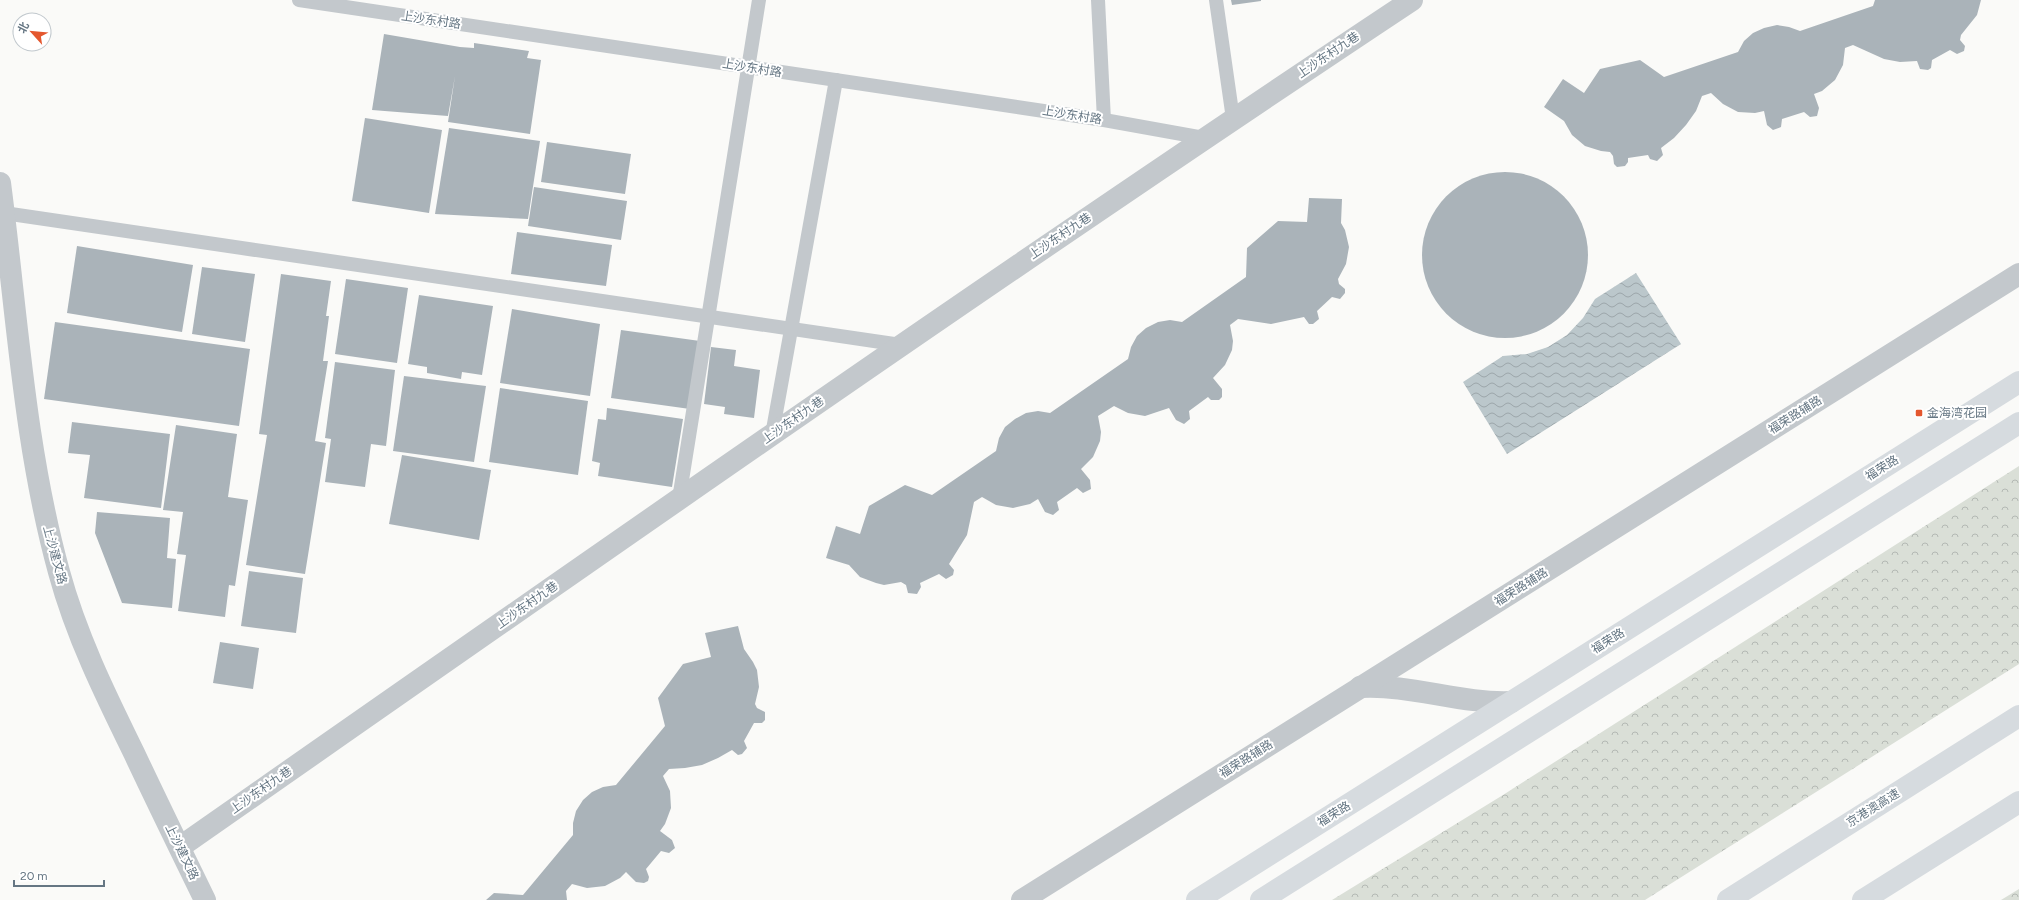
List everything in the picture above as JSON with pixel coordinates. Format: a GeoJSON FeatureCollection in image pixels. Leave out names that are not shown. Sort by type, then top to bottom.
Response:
{"type":"FeatureCollection","features":[{"type":"Feature","properties":{"kind":"main road","name":"福荣路"},"geometry":{"type":"LineString","coordinates":[[1197,900],[2019,382]]}},
{"type":"Feature","properties":{"kind":"main road"},"geometry":{"type":"LineString","coordinates":[[1261,900],[2019,423]]}},
{"type":"Feature","properties":{"kind":"main road","name":"京港澳高速"},"geometry":{"type":"LineString","coordinates":[[1728,900],[2019,716]]}},
{"type":"Feature","properties":{"kind":"main road"},"geometry":{"type":"LineString","coordinates":[[1863,900],[2019,802]]}},
{"type":"Feature","properties":{"kind":"street","name":"上沙东村九巷"},"geometry":{"type":"LineString","coordinates":[[180,848],[901,345],[1204,138],[1412,0]]}},
{"type":"Feature","properties":{"kind":"street","name":"上沙建文路"},"geometry":{"type":"LineString","coordinates":[[0,183],[32,450],[43,510],[59,573],[78,632],[104,693],[205,900]]}},
{"type":"Feature","properties":{"kind":"street","name":"福荣路辅路"},"geometry":{"type":"LineString","coordinates":[[1022,900],[2019,274]]}},
{"type":"Feature","properties":{"kind":"street"},"geometry":{"type":"LineString","coordinates":[[1360,687],[1391,687],[1481,702],[1511,702]]}},
{"type":"Feature","properties":{"kind":"lane","name":"上沙东村路"},"geometry":{"type":"LineString","coordinates":[[299,0],[1104,120],[1204,138]]}},
{"type":"Feature","properties":{"kind":"lane"},"geometry":{"type":"LineString","coordinates":[[680,499],[760,0]]}},
{"type":"Feature","properties":{"kind":"lane"},"geometry":{"type":"LineString","coordinates":[[1098,0],[1104,120]]}},
{"type":"Feature","properties":{"kind":"lane"},"geometry":{"type":"LineString","coordinates":[[1216,0],[1233,119]]}},
{"type":"Feature","properties":{"kind":"lane"},"geometry":{"type":"LineString","coordinates":[[772,435],[790,328],[836,80]]}},
{"type":"Feature","properties":{"kind":"lane"},"geometry":{"type":"LineString","coordinates":[[4,213],[901,345]]}},
{"type":"Feature","properties":{"kind":"green space"},"geometry":{"type":"Polygon","coordinates":[[[2019,466],[2019,664],[1645,900],[1332,900],[1503,795],[2019,466]]]}},
{"type":"Feature","properties":{"kind":"green space"},"geometry":{"type":"Polygon","coordinates":[[[2019,889],[2019,900],[2001,900],[2019,889]]]}},
{"type":"Feature","properties":{"kind":"water"},"geometry":{"type":"Polygon","coordinates":[[[1636,273],[1681,344],[1507,454],[1463,382],[1503,356],[1527,354],[1548,347],[1567,335],[1583,318],[1595,299],[1636,273]]]}},
{"type":"Feature","properties":{"kind":"building"},"geometry":{"type":"Polygon","coordinates":[[[1231,0],[1261,0],[1261,1],[1232,5],[1231,0]]]}},
{"type":"Feature","properties":{"kind":"building"},"geometry":{"type":"Polygon","coordinates":[[[1875,0],[1981,0],[1977,15],[1961,35],[1960,40],[1965,46],[1964,51],[1957,54],[1950,50],[1932,60],[1931,68],[1928,70],[1920,69],[1917,61],[1900,62],[1884,59],[1853,45],[1845,48],[1843,65],[1835,80],[1822,91],[1814,94],[1819,108],[1817,116],[1810,117],[1804,112],[1782,119],[1781,127],[1773,130],[1767,125],[1764,111],[1755,113],[1738,112],[1723,104],[1711,93],[1702,96],[1696,111],[1686,125],[1674,138],[1661,148],[1663,155],[1657,161],[1650,159],[1648,155],[1628,158],[1628,162],[1625,166],[1617,167],[1614,164],[1613,156],[1610,152],[1585,146],[1572,135],[1564,121],[1544,107],[1563,79],[1584,93],[1600,69],[1640,60],[1664,77],[1738,52],[1744,41],[1753,33],[1764,28],[1777,25],[1800,31],[1873,6],[1875,0]]]}},
{"type":"Feature","properties":{"kind":"building"},"geometry":{"type":"Polygon","coordinates":[[[384,34],[460,47],[474,48],[474,43],[529,51],[527,58],[541,60],[530,134],[448,122],[455,76],[448,116],[372,110],[384,34]]]}},
{"type":"Feature","properties":{"kind":"building"},"geometry":{"type":"Polygon","coordinates":[[[365,118],[442,130],[429,213],[352,201],[365,118]]]}},
{"type":"Feature","properties":{"kind":"building"},"geometry":{"type":"Polygon","coordinates":[[[449,128],[540,141],[528,219],[435,214],[449,128]]]}},
{"type":"Feature","properties":{"kind":"building"},"geometry":{"type":"Polygon","coordinates":[[[547,142],[631,154],[625,194],[541,182],[547,142]]]}},
{"type":"Feature","properties":{"kind":"building"},"geometry":{"type":"Polygon","coordinates":[[[1505,172],[1529,176],[1544,182],[1557,191],[1569,203],[1578,216],[1584,231],[1588,255],[1584,279],[1578,294],[1569,307],[1557,319],[1544,328],[1529,334],[1505,338],[1481,334],[1466,328],[1453,319],[1441,307],[1432,294],[1426,279],[1422,255],[1426,231],[1432,216],[1441,203],[1453,191],[1466,182],[1481,176],[1505,172]]]}},
{"type":"Feature","properties":{"kind":"building"},"geometry":{"type":"Polygon","coordinates":[[[534,187],[627,201],[621,240],[528,226],[534,187]]]}},
{"type":"Feature","properties":{"kind":"building"},"geometry":{"type":"Polygon","coordinates":[[[1309,198],[1342,199],[1341,223],[1345,230],[1349,247],[1346,264],[1338,279],[1339,284],[1345,289],[1345,293],[1340,299],[1332,297],[1317,311],[1319,319],[1313,324],[1309,324],[1304,317],[1271,324],[1238,319],[1230,325],[1233,341],[1232,350],[1225,365],[1213,378],[1222,389],[1222,397],[1219,400],[1211,400],[1208,397],[1189,411],[1190,419],[1184,424],[1176,420],[1169,408],[1145,416],[1128,413],[1114,406],[1098,416],[1101,432],[1100,441],[1093,457],[1081,469],[1090,480],[1091,489],[1083,493],[1077,488],[1057,502],[1059,510],[1053,515],[1045,512],[1038,499],[1030,504],[1013,508],[996,505],[982,497],[974,502],[967,535],[949,564],[954,570],[953,575],[946,579],[939,574],[920,583],[921,587],[917,594],[908,593],[906,585],[901,582],[884,585],[876,583],[860,577],[849,565],[826,558],[836,526],[860,534],[869,506],[905,485],[932,495],[996,451],[999,438],[1005,427],[1015,419],[1026,413],[1038,411],[1050,413],[1128,359],[1131,347],[1137,336],[1146,328],[1158,322],[1170,320],[1182,322],[1246,277],[1247,248],[1278,221],[1307,222],[1309,198]]]}},
{"type":"Feature","properties":{"kind":"building"},"geometry":{"type":"Polygon","coordinates":[[[517,232],[612,245],[606,286],[511,274],[517,232]]]}},
{"type":"Feature","properties":{"kind":"building"},"geometry":{"type":"Polygon","coordinates":[[[77,246],[193,265],[182,332],[67,313],[77,246]]]}},
{"type":"Feature","properties":{"kind":"building"},"geometry":{"type":"Polygon","coordinates":[[[202,267],[255,274],[245,342],[192,334],[202,267]]]}},
{"type":"Feature","properties":{"kind":"building"},"geometry":{"type":"Polygon","coordinates":[[[281,274],[331,281],[326,316],[329,316],[323,361],[328,361],[315,441],[326,443],[305,574],[246,565],[267,435],[259,434],[281,274]]]}},
{"type":"Feature","properties":{"kind":"building"},"geometry":{"type":"Polygon","coordinates":[[[346,279],[408,288],[397,363],[335,354],[346,279]]]}},
{"type":"Feature","properties":{"kind":"building"},"geometry":{"type":"Polygon","coordinates":[[[419,295],[493,306],[482,375],[462,372],[461,379],[427,373],[427,367],[408,364],[419,295]]]}},
{"type":"Feature","properties":{"kind":"building"},"geometry":{"type":"Polygon","coordinates":[[[512,309],[600,324],[590,396],[500,383],[512,309]]]}},
{"type":"Feature","properties":{"kind":"building"},"geometry":{"type":"Polygon","coordinates":[[[55,322],[250,349],[239,426],[44,399],[55,322]]]}},
{"type":"Feature","properties":{"kind":"building"},"geometry":{"type":"Polygon","coordinates":[[[621,330],[700,341],[690,409],[611,398],[621,330]]]}},
{"type":"Feature","properties":{"kind":"building"},"geometry":{"type":"Polygon","coordinates":[[[711,347],[736,350],[734,366],[760,370],[754,418],[724,414],[725,407],[704,404],[711,347]]]}},
{"type":"Feature","properties":{"kind":"building"},"geometry":{"type":"Polygon","coordinates":[[[335,362],[395,370],[386,446],[371,444],[365,487],[325,482],[331,439],[325,438],[335,362]]]}},
{"type":"Feature","properties":{"kind":"building"},"geometry":{"type":"Polygon","coordinates":[[[404,376],[486,386],[474,462],[393,451],[404,376]]]}},
{"type":"Feature","properties":{"kind":"building"},"geometry":{"type":"Polygon","coordinates":[[[500,388],[588,401],[578,475],[489,462],[500,388]]]}},
{"type":"Feature","properties":{"kind":"building"},"geometry":{"type":"Polygon","coordinates":[[[607,408],[683,419],[672,487],[598,476],[600,463],[592,461],[598,419],[606,420],[607,408]]]}},
{"type":"Feature","properties":{"kind":"building"},"geometry":{"type":"Polygon","coordinates":[[[72,422],[170,434],[161,508],[84,498],[90,455],[68,453],[72,422]]]}},
{"type":"Feature","properties":{"kind":"building"},"geometry":{"type":"Polygon","coordinates":[[[176,425],[237,434],[228,497],[248,500],[235,586],[229,585],[225,617],[178,611],[186,555],[177,554],[183,512],[163,510],[176,425]]]}},
{"type":"Feature","properties":{"kind":"building"},"geometry":{"type":"Polygon","coordinates":[[[402,455],[491,470],[479,540],[389,524],[402,455]]]}},
{"type":"Feature","properties":{"kind":"building"},"geometry":{"type":"Polygon","coordinates":[[[97,512],[170,518],[167,558],[176,559],[172,608],[122,603],[95,533],[97,512]]]}},
{"type":"Feature","properties":{"kind":"building"},"geometry":{"type":"Polygon","coordinates":[[[249,571],[303,578],[296,633],[241,626],[249,571]]]}},
{"type":"Feature","properties":{"kind":"building"},"geometry":{"type":"Polygon","coordinates":[[[738,626],[744,649],[757,670],[759,687],[755,704],[757,708],[765,712],[765,720],[762,723],[754,723],[744,741],[747,748],[742,754],[738,755],[732,750],[702,765],[669,769],[663,776],[670,791],[671,808],[665,824],[660,831],[672,840],[675,848],[669,853],[661,851],[646,869],[649,877],[648,881],[644,883],[636,882],[626,872],[620,878],[605,886],[587,888],[572,884],[566,891],[567,900],[486,900],[494,893],[523,895],[573,835],[573,823],[576,811],[583,800],[592,792],[603,787],[616,785],[665,726],[658,698],[683,664],[711,657],[705,633],[738,626]]]}},
{"type":"Feature","properties":{"kind":"building"},"geometry":{"type":"Polygon","coordinates":[[[220,642],[259,648],[253,689],[213,683],[220,642]]]}},
{"type":"Feature","properties":{"kind":"place","name":"金海湾花园"},"geometry":{"type":"Point","coordinates":[1919,413]}}]}
